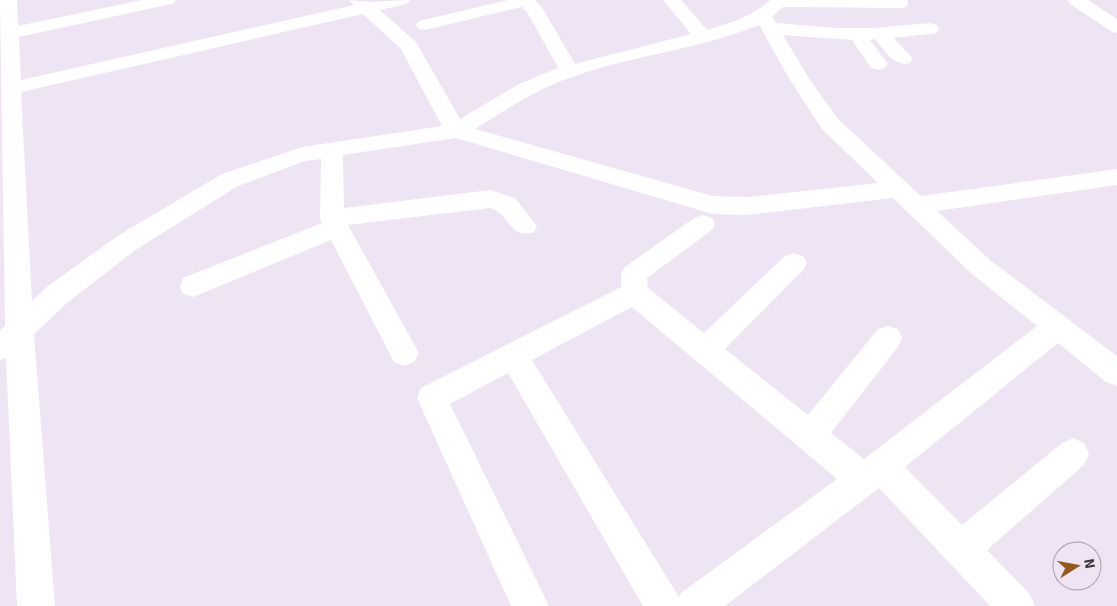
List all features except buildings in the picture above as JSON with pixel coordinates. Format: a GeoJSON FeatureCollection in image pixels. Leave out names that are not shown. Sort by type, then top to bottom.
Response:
{"type":"FeatureCollection","features":[{"type":"Feature","properties":{"kind":"street"},"geometry":{"type":"LineString","coordinates":[[9,0],[11,88],[8,210],[10,339],[36,606]]}},
{"type":"Feature","properties":{"kind":"street"},"geometry":{"type":"LineString","coordinates":[[9,34],[167,0]]}},
{"type":"Feature","properties":{"kind":"street"},"geometry":{"type":"LineString","coordinates":[[11,88],[362,4],[401,0]]}},
{"type":"Feature","properties":{"kind":"street"},"geometry":{"type":"LineString","coordinates":[[672,0],[703,37]]}},
{"type":"Feature","properties":{"kind":"street"},"geometry":{"type":"LineString","coordinates":[[1076,0],[1117,27]]}},
{"type":"Feature","properties":{"kind":"street"},"geometry":{"type":"LineString","coordinates":[[425,25],[526,1],[534,9],[569,71]]}},
{"type":"Feature","properties":{"kind":"street"},"geometry":{"type":"LineString","coordinates":[[10,339],[58,294],[128,242],[230,180],[302,154],[456,131],[526,88],[569,71],[703,37],[770,8],[803,3],[900,3]]}},
{"type":"Feature","properties":{"kind":"street"},"geometry":{"type":"LineString","coordinates":[[362,4],[409,46],[456,131],[713,205],[748,206],[908,197],[1117,177]]}},
{"type":"Feature","properties":{"kind":"street"},"geometry":{"type":"LineString","coordinates":[[770,8],[836,34],[930,29]]}},
{"type":"Feature","properties":{"kind":"street"},"geometry":{"type":"LineString","coordinates":[[770,8],[800,80],[830,124],[981,267],[1117,373]]}},
{"type":"Feature","properties":{"kind":"street"},"geometry":{"type":"LineString","coordinates":[[879,33],[903,59]]}},
{"type":"Feature","properties":{"kind":"street"},"geometry":{"type":"LineString","coordinates":[[857,34],[878,64]]}},
{"type":"Feature","properties":{"kind":"street"},"geometry":{"type":"LineString","coordinates":[[332,149],[335,223],[404,354]]}},
{"type":"Feature","properties":{"kind":"street"},"geometry":{"type":"LineString","coordinates":[[193,286],[335,223],[490,199],[506,204],[525,226]]}},
{"type":"Feature","properties":{"kind":"street"},"geometry":{"type":"LineString","coordinates":[[634,293],[634,274],[703,224]]}},
{"type":"Feature","properties":{"kind":"street"},"geometry":{"type":"LineString","coordinates":[[704,350],[794,263]]}},
{"type":"Feature","properties":{"kind":"street"},"geometry":{"type":"LineString","coordinates":[[634,293],[810,436],[872,473],[961,549],[1016,606]]}},
{"type":"Feature","properties":{"kind":"street"},"geometry":{"type":"LineString","coordinates":[[530,606],[432,398],[634,293]]}},
{"type":"Feature","properties":{"kind":"street"},"geometry":{"type":"LineString","coordinates":[[694,606],[872,473],[1057,327]]}},
{"type":"Feature","properties":{"kind":"street"},"geometry":{"type":"LineString","coordinates":[[810,436],[888,338]]}},
{"type":"Feature","properties":{"kind":"street"},"geometry":{"type":"LineString","coordinates":[[514,356],[664,606]]}},
{"type":"Feature","properties":{"kind":"street"},"geometry":{"type":"LineString","coordinates":[[961,549],[1073,454]]}}]}
